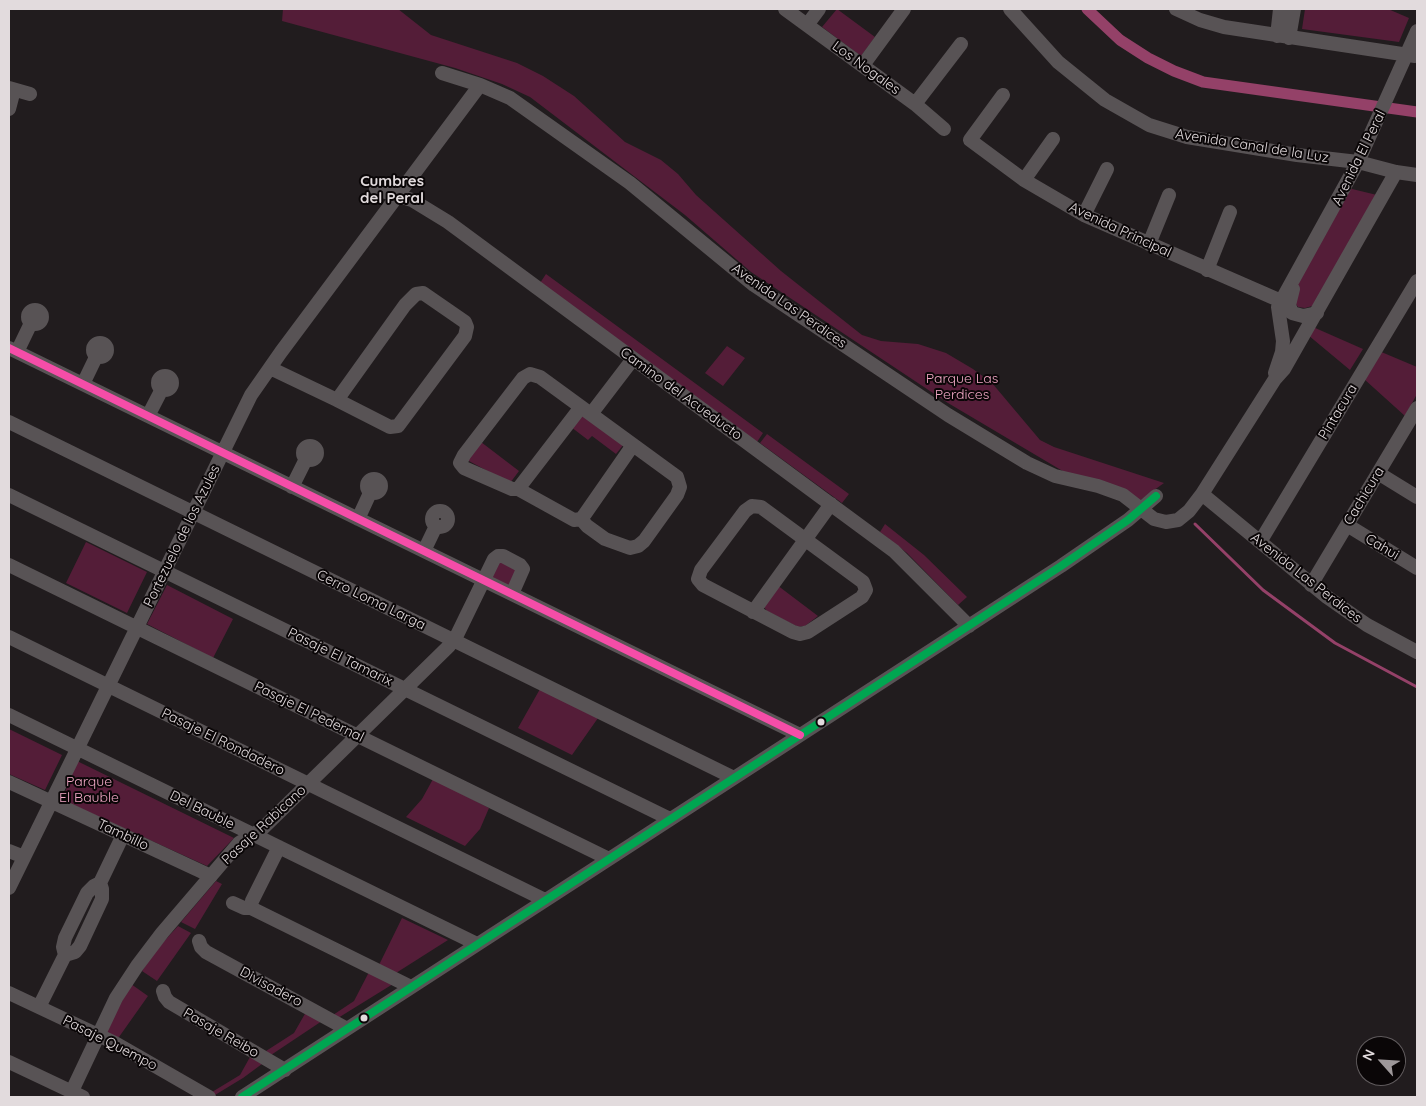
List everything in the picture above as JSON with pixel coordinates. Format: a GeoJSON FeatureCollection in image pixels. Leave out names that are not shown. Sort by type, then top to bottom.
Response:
{"type":"FeatureCollection","features":[{"type":"Feature","properties":{"kind":"street","name":"Los Nogales"},"geometry":{"type":"LineString","coordinates":[[785,9],[864,65],[944,129]]}},
{"type":"Feature","properties":{"kind":"street"},"geometry":{"type":"LineString","coordinates":[[807,25],[819,9]]}},
{"type":"Feature","properties":{"kind":"street"},"geometry":{"type":"LineString","coordinates":[[864,65],[904,9]]}},
{"type":"Feature","properties":{"kind":"street","name":"Avenida Canal de la Luz"},"geometry":{"type":"LineString","coordinates":[[1010,9],[1058,62],[1105,100],[1149,125],[1187,137],[1297,155],[1358,162],[1396,172],[1417,175]]}},
{"type":"Feature","properties":{"kind":"street"},"geometry":{"type":"LineString","coordinates":[[1176,9],[1200,20],[1217,25],[1283,37],[1412,55]]}},
{"type":"Feature","properties":{"kind":"street"},"geometry":{"type":"LineString","coordinates":[[1280,9],[1283,37]]}},
{"type":"Feature","properties":{"kind":"street"},"geometry":{"type":"LineString","coordinates":[[1283,37],[1294,9]]}},
{"type":"Feature","properties":{"kind":"street","name":"Avenida El Peral"},"geometry":{"type":"LineString","coordinates":[[1274,379],[1282,352],[1283,341],[1278,307],[1365,149],[1390,94],[1412,55],[1417,32]]}},
{"type":"Feature","properties":{"kind":"street"},"geometry":{"type":"LineString","coordinates":[[915,104],[962,44]]}},
{"type":"Feature","properties":{"kind":"street","name":"Avenida Las Perdices"},"geometry":{"type":"LineString","coordinates":[[442,74],[480,85],[510,98],[630,183],[754,285],[948,415],[1027,463],[1055,476],[1098,486],[1122,495],[1145,512]]}},
{"type":"Feature","properties":{"kind":"street","name":"Portezuelo de los Azules"},"geometry":{"type":"LineString","coordinates":[[9,888],[251,395],[480,85]]}},
{"type":"Feature","properties":{"kind":"street"},"geometry":{"type":"LineString","coordinates":[[9,109],[11,89],[30,94]]}},
{"type":"Feature","properties":{"kind":"street","name":"Avenida Principal"},"geometry":{"type":"LineString","coordinates":[[1004,95],[970,140],[1024,180],[1084,215],[1281,301]]}},
{"type":"Feature","properties":{"kind":"street"},"geometry":{"type":"LineString","coordinates":[[1024,180],[1053,139]]}},
{"type":"Feature","properties":{"kind":"street"},"geometry":{"type":"LineString","coordinates":[[1084,215],[1107,169]]}},
{"type":"Feature","properties":{"kind":"street","name":"Avenida El Peral"},"geometry":{"type":"LineString","coordinates":[[1145,512],[1160,521],[1172,522],[1178,520],[1189,511],[1202,494],[1274,379],[1284,369],[1396,172]]}},
{"type":"Feature","properties":{"kind":"street","name":"Camino del Acueducto"},"geometry":{"type":"LineString","coordinates":[[376,189],[398,194],[429,209],[448,222],[831,504],[894,551],[969,626]]}},
{"type":"Feature","properties":{"kind":"street"},"geometry":{"type":"LineString","coordinates":[[1149,244],[1169,195]]}},
{"type":"Feature","properties":{"kind":"street"},"geometry":{"type":"LineString","coordinates":[[1207,270],[1230,212]]}},
{"type":"Feature","properties":{"kind":"street","name":"Avenida El Peral"},"geometry":{"type":"LineString","coordinates":[[1293,280],[1293,288],[1288,305],[1290,311],[1299,316],[1317,313]]}},
{"type":"Feature","properties":{"kind":"street","name":"Pintacura"},"geometry":{"type":"LineString","coordinates":[[1260,542],[1417,281]]}},
{"type":"Feature","properties":{"kind":"street"},"geometry":{"type":"LineString","coordinates":[[270,368],[390,427],[398,426],[465,336],[467,327],[465,322],[423,292],[416,294],[405,305],[337,400]]}},
{"type":"Feature","properties":{"kind":"street"},"geometry":{"type":"LineString","coordinates":[[31,323],[13,350],[800,735]]}},
{"type":"Feature","properties":{"kind":"street"},"geometry":{"type":"LineString","coordinates":[[82,384],[97,356]]}},
{"type":"Feature","properties":{"kind":"street"},"geometry":{"type":"LineString","coordinates":[[518,489],[633,359]]}},
{"type":"Feature","properties":{"kind":"street"},"geometry":{"type":"LineString","coordinates":[[581,519],[587,526],[605,539],[630,548],[638,546],[644,541],[674,500],[680,487],[677,477],[633,444],[540,377],[530,374],[523,378],[464,455],[460,463],[464,468],[512,489],[518,489],[574,520],[581,519],[633,444]]}},
{"type":"Feature","properties":{"kind":"street"},"geometry":{"type":"LineString","coordinates":[[148,416],[162,389]]}},
{"type":"Feature","properties":{"kind":"street","name":"Cachicura"},"geometry":{"type":"LineString","coordinates":[[1311,585],[1378,473],[1413,423],[1417,408]]}},
{"type":"Feature","properties":{"kind":"street","name":"Cerro Loma Larga"},"geometry":{"type":"LineString","coordinates":[[9,422],[734,778]]}},
{"type":"Feature","properties":{"kind":"street"},"geometry":{"type":"LineString","coordinates":[[292,486],[306,459]]}},
{"type":"Feature","properties":{"kind":"street"},"geometry":{"type":"LineString","coordinates":[[1378,473],[1417,496]]}},
{"type":"Feature","properties":{"kind":"street"},"geometry":{"type":"LineString","coordinates":[[358,519],[370,493],[366,487],[368,482],[372,479],[377,480]]}},
{"type":"Feature","properties":{"kind":"street","name":"Avenida Las Perdices"},"geometry":{"type":"LineString","coordinates":[[1202,494],[1311,585],[1367,625],[1417,652]]}},
{"type":"Feature","properties":{"kind":"street","name":"Pasaje El Tamarix"},"geometry":{"type":"LineString","coordinates":[[9,495],[670,819]]}},
{"type":"Feature","properties":{"kind":"street"},"geometry":{"type":"LineString","coordinates":[[242,1097],[1145,512],[1156,496]]}},
{"type":"Feature","properties":{"kind":"street"},"geometry":{"type":"LineString","coordinates":[[753,612],[831,504]]}},
{"type":"Feature","properties":{"kind":"street"},"geometry":{"type":"LineString","coordinates":[[752,506],[761,507],[863,582],[866,590],[862,597],[808,632],[800,634],[753,612],[702,585],[698,578],[701,570],[745,511],[752,506]]}},
{"type":"Feature","properties":{"kind":"street","name":"Cahui"},"geometry":{"type":"LineString","coordinates":[[1347,525],[1417,568]]}},
{"type":"Feature","properties":{"kind":"street"},"geometry":{"type":"LineString","coordinates":[[424,551],[436,526]]}},
{"type":"Feature","properties":{"kind":"street","name":"Pasaje Rabicano"},"geometry":{"type":"LineString","coordinates":[[77,1094],[98,1034],[116,998],[162,933],[211,876],[240,843],[262,829],[453,640],[496,557],[503,556],[520,565],[523,569],[512,594]]}},
{"type":"Feature","properties":{"kind":"street","name":"Pasaje El Pedernal"},"geometry":{"type":"LineString","coordinates":[[9,565],[609,859]]}},
{"type":"Feature","properties":{"kind":"street","name":"Pasaje El Rondadero"},"geometry":{"type":"LineString","coordinates":[[9,637],[545,900]]}},
{"type":"Feature","properties":{"kind":"street","name":"Del Bauble"},"geometry":{"type":"LineString","coordinates":[[9,715],[477,944]]}},
{"type":"Feature","properties":{"kind":"street","name":"Tambillo"},"geometry":{"type":"LineString","coordinates":[[9,782],[211,876]]}},
{"type":"Feature","properties":{"kind":"street"},"geometry":{"type":"LineString","coordinates":[[39,1007],[65,955],[75,952],[84,938],[102,899],[100,883],[123,835]]}},
{"type":"Feature","properties":{"kind":"street"},"geometry":{"type":"LineString","coordinates":[[252,908],[252,901],[279,847]]}},
{"type":"Feature","properties":{"kind":"street"},"geometry":{"type":"LineString","coordinates":[[9,850],[24,858]]}},
{"type":"Feature","properties":{"kind":"street"},"geometry":{"type":"LineString","coordinates":[[233,904],[244,908],[252,908],[411,987]]}},
{"type":"Feature","properties":{"kind":"street","name":"Divisadero"},"geometry":{"type":"LineString","coordinates":[[199,941],[201,948],[206,952],[347,1029]]}},
{"type":"Feature","properties":{"kind":"street","name":"Pasaje Reibo"},"geometry":{"type":"LineString","coordinates":[[163,991],[169,1002],[285,1070]]}},
{"type":"Feature","properties":{"kind":"street","name":"Pasaje Quempo"},"geometry":{"type":"LineString","coordinates":[[9,993],[98,1034],[209,1097]]}},
{"type":"Feature","properties":{"kind":"street"},"geometry":{"type":"LineString","coordinates":[[9,1062],[77,1094]]}},
{"type":"Feature","properties":{"kind":"green space","name":"Parque Las Perdices"},"geometry":{"type":"Polygon","coordinates":[[[283,9],[398,9],[431,35],[517,63],[543,76],[574,96],[625,142],[661,160],[678,174],[696,195],[781,271],[862,335],[881,341],[918,344],[946,353],[992,383],[1040,440],[1054,447],[1164,483],[1139,501],[1066,473],[948,403],[751,272],[685,215],[530,97],[502,84],[455,68],[282,21],[283,9]]]}},
{"type":"Feature","properties":{"kind":"green space"},"geometry":{"type":"Polygon","coordinates":[[[837,9],[875,37],[861,56],[822,27],[837,9]]]}},
{"type":"Feature","properties":{"kind":"green space"},"geometry":{"type":"Polygon","coordinates":[[[1305,9],[1388,9],[1409,18],[1399,42],[1302,29],[1305,9]]]}},
{"type":"Feature","properties":{"kind":"green space"},"geometry":{"type":"Polygon","coordinates":[[[1348,188],[1377,195],[1316,305],[1305,308],[1298,307],[1295,303],[1297,286],[1348,188]]]}},
{"type":"Feature","properties":{"kind":"green space"},"geometry":{"type":"Polygon","coordinates":[[[546,274],[763,433],[757,442],[540,283],[546,274]]]}},
{"type":"Feature","properties":{"kind":"green space"},"geometry":{"type":"Polygon","coordinates":[[[1313,327],[1363,349],[1350,370],[1308,335],[1313,327]]]}},
{"type":"Feature","properties":{"kind":"green space"},"geometry":{"type":"Polygon","coordinates":[[[727,346],[745,358],[723,386],[705,373],[727,346]]]}},
{"type":"Feature","properties":{"kind":"green space"},"geometry":{"type":"Polygon","coordinates":[[[1379,351],[1417,367],[1417,394],[1405,416],[1364,379],[1379,351]]]}},
{"type":"Feature","properties":{"kind":"green space"},"geometry":{"type":"Polygon","coordinates":[[[582,413],[624,444],[616,454],[592,436],[588,440],[571,427],[582,413]]]}},
{"type":"Feature","properties":{"kind":"green space"},"geometry":{"type":"Polygon","coordinates":[[[767,434],[849,494],[842,503],[760,443],[767,434]]]}},
{"type":"Feature","properties":{"kind":"green space"},"geometry":{"type":"Polygon","coordinates":[[[481,442],[519,471],[510,483],[467,460],[481,442]]]}},
{"type":"Feature","properties":{"kind":"green space"},"geometry":{"type":"Polygon","coordinates":[[[885,524],[924,555],[967,597],[958,605],[907,553],[880,532],[885,524]]]}},
{"type":"Feature","properties":{"kind":"green space"},"geometry":{"type":"Polygon","coordinates":[[[86,542],[147,572],[127,613],[66,583],[86,542]]]}},
{"type":"Feature","properties":{"kind":"green space"},"geometry":{"type":"Polygon","coordinates":[[[499,558],[522,570],[513,589],[490,577],[499,558]]]}},
{"type":"Feature","properties":{"kind":"green space"},"geometry":{"type":"Polygon","coordinates":[[[167,585],[233,619],[213,658],[147,624],[167,585]]]}},
{"type":"Feature","properties":{"kind":"green space"},"geometry":{"type":"Polygon","coordinates":[[[777,585],[818,616],[805,626],[798,627],[767,611],[764,607],[777,585]]]}},
{"type":"Feature","properties":{"kind":"green space"},"geometry":{"type":"Polygon","coordinates":[[[540,689],[598,718],[572,755],[518,728],[540,689]]]}},
{"type":"Feature","properties":{"kind":"green space","name":"Parque El Bauble"},"geometry":{"type":"Polygon","coordinates":[[[9,729],[62,755],[45,790],[9,774],[9,729]]]}},
{"type":"Feature","properties":{"kind":"green space","name":"Parque El Bauble"},"geometry":{"type":"Polygon","coordinates":[[[77,761],[234,838],[207,866],[62,800],[77,761]]]}},
{"type":"Feature","properties":{"kind":"green space"},"geometry":{"type":"Polygon","coordinates":[[[433,779],[489,808],[480,829],[465,846],[406,817],[422,799],[433,779]]]}},
{"type":"Feature","properties":{"kind":"green space"},"geometry":{"type":"Polygon","coordinates":[[[216,881],[222,884],[195,929],[181,922],[216,881]]]}},
{"type":"Feature","properties":{"kind":"green space"},"geometry":{"type":"Polygon","coordinates":[[[402,918],[448,940],[396,973],[379,965],[402,918]]]}},
{"type":"Feature","properties":{"kind":"green space"},"geometry":{"type":"Polygon","coordinates":[[[178,926],[191,933],[157,981],[142,971],[156,950],[178,926]]]}},
{"type":"Feature","properties":{"kind":"green space"},"geometry":{"type":"Polygon","coordinates":[[[369,972],[393,984],[338,1018],[333,1015],[354,1001],[369,972]]]}},
{"type":"Feature","properties":{"kind":"green space"},"geometry":{"type":"Polygon","coordinates":[[[131,984],[148,996],[119,1037],[115,1037],[105,1032],[131,984]]]}},
{"type":"Feature","properties":{"kind":"green space"},"geometry":{"type":"Polygon","coordinates":[[[306,1012],[322,1021],[271,1055],[266,1051],[294,1033],[306,1012]]]}},
{"type":"Feature","properties":{"kind":"green space"},"geometry":{"type":"Polygon","coordinates":[[[250,1057],[262,1064],[215,1095],[212,1092],[240,1075],[250,1057]]]}},
{"type":"Feature","properties":{"kind":"waterway"},"geometry":{"type":"LineString","coordinates":[[1087,9],[1120,40],[1148,58],[1174,71],[1203,82],[1417,112]]}},
{"type":"Feature","properties":{"kind":"waterway"},"geometry":{"type":"LineString","coordinates":[[1195,524],[1263,590],[1335,643],[1417,687]]}},
{"type":"Feature","properties":{"kind":"transit line"},"geometry":{"type":"LineString","coordinates":[[9,348],[800,735]]}},
{"type":"Feature","properties":{"kind":"transit line"},"geometry":{"type":"LineString","coordinates":[[242,1097],[1061,566],[1128,520],[1156,496]]}},
{"type":"Feature","properties":{"kind":"district","name":"Cumbres del Peral"},"geometry":{"type":"Point","coordinates":[392,190]}}]}
